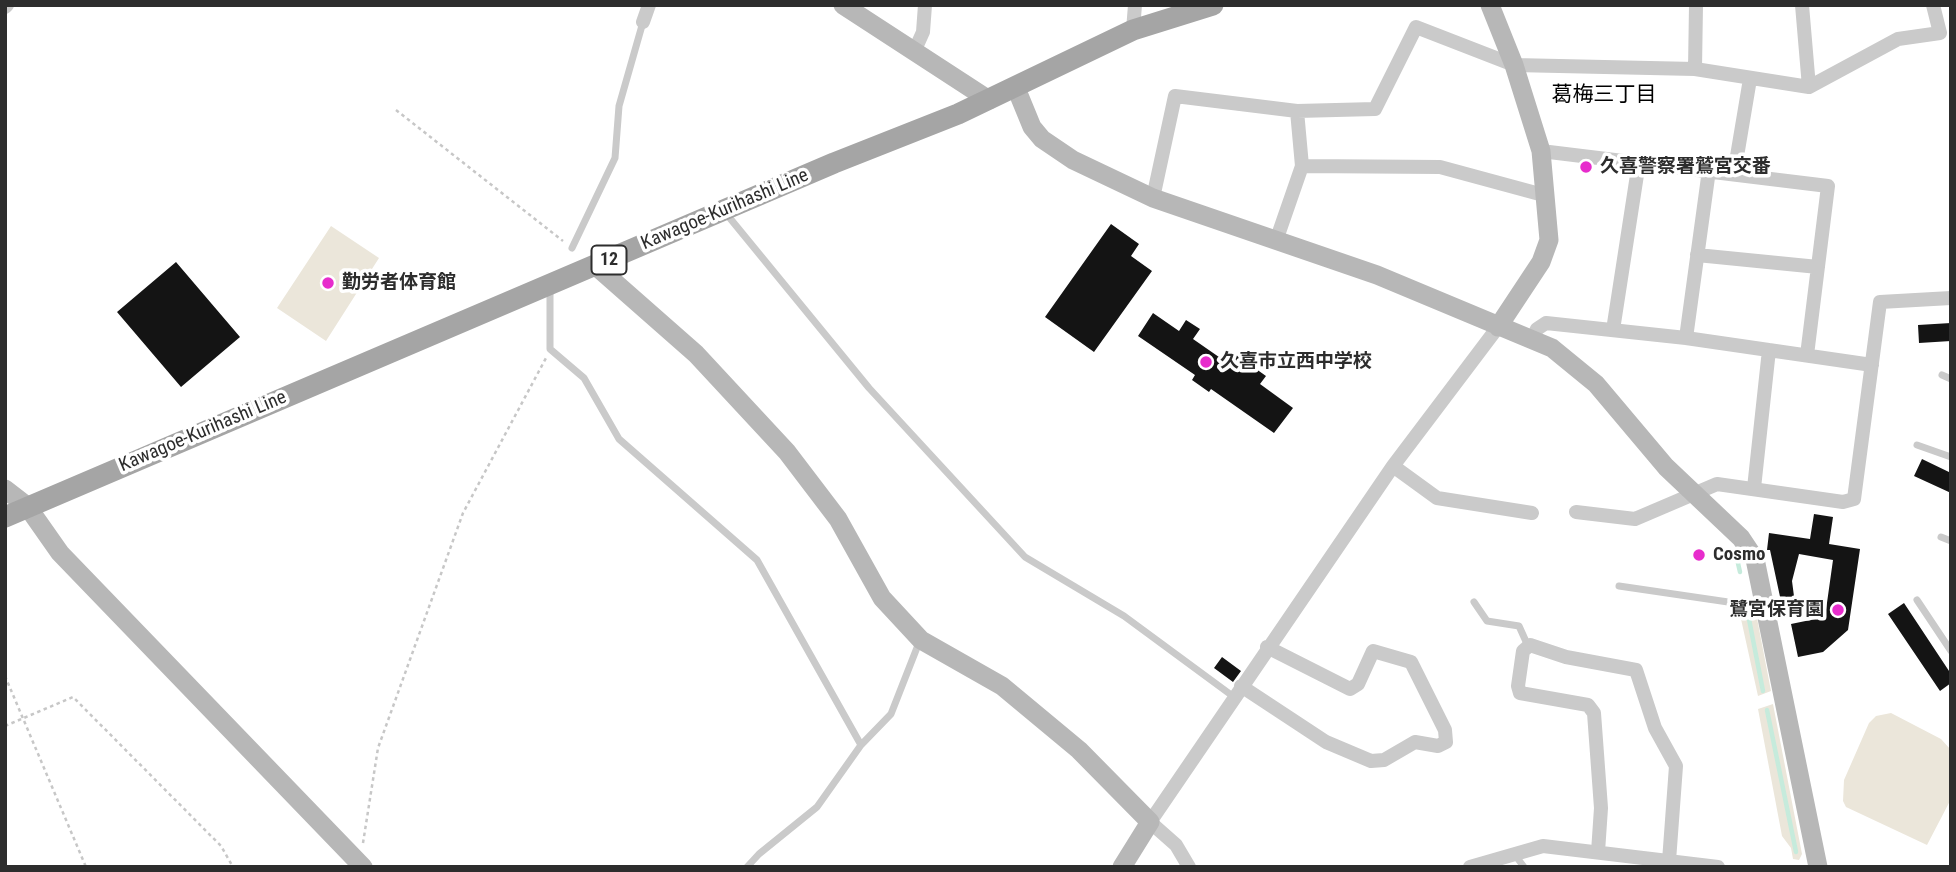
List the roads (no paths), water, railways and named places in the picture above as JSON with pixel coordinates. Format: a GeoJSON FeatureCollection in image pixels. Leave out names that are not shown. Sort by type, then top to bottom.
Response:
{"type":"FeatureCollection","features":[{"type":"Feature","properties":{"kind":"main road","name":"Kawagoe-Kurihashi Line"},"geometry":{"type":"LineString","coordinates":[[5,517],[989,100],[1133,30],[1213,5]]}},
{"type":"Feature","properties":{"kind":"street"},"geometry":{"type":"LineString","coordinates":[[643,22],[649,5]]}},
{"type":"Feature","properties":{"kind":"street"},"geometry":{"type":"LineString","coordinates":[[914,52],[923,32],[925,5]]}},
{"type":"Feature","properties":{"kind":"street"},"geometry":{"type":"LineString","coordinates":[[1133,30],[1135,5]]}},
{"type":"Feature","properties":{"kind":"street"},"geometry":{"type":"LineString","coordinates":[[1122,867],[1267,646],[1393,467],[1498,327],[1541,262],[1549,240],[1541,151],[1514,65],[1490,5]]}},
{"type":"Feature","properties":{"kind":"street"},"geometry":{"type":"LineString","coordinates":[[1695,69],[1696,5]]}},
{"type":"Feature","properties":{"kind":"street"},"geometry":{"type":"LineString","coordinates":[[1802,5],[1809,87]]}},
{"type":"Feature","properties":{"kind":"street"},"geometry":{"type":"LineString","coordinates":[[1153,198],[1175,96],[1297,111],[1375,109],[1416,27],[1514,65],[1695,69],[1809,87],[1898,39],[1946,33],[1933,5]]}},
{"type":"Feature","properties":{"kind":"street"},"geometry":{"type":"LineString","coordinates":[[847,6],[989,100]]}},
{"type":"Feature","properties":{"kind":"street"},"geometry":{"type":"LineString","coordinates":[[1734,174],[1750,79]]}},
{"type":"Feature","properties":{"kind":"street"},"geometry":{"type":"LineString","coordinates":[[1016,88],[1026,116],[1042,139],[1073,160],[1153,198],[1377,275],[1532,340],[1566,357],[1596,384],[1692,493],[1749,548],[1818,867]]}},
{"type":"Feature","properties":{"kind":"street"},"geometry":{"type":"LineString","coordinates":[[1276,240],[1303,166],[1297,111]]}},
{"type":"Feature","properties":{"kind":"street"},"geometry":{"type":"LineString","coordinates":[[1541,151],[1828,186],[1807,355]]}},
{"type":"Feature","properties":{"kind":"street"},"geometry":{"type":"LineString","coordinates":[[1613,330],[1639,162]]}},
{"type":"Feature","properties":{"kind":"street"},"geometry":{"type":"LineString","coordinates":[[1303,166],[1440,167],[1547,196]]}},
{"type":"Feature","properties":{"kind":"street"},"geometry":{"type":"LineString","coordinates":[[1686,338],[1709,170]]}},
{"type":"Feature","properties":{"kind":"street"},"geometry":{"type":"LineString","coordinates":[[1697,255],[1818,267]]}},
{"type":"Feature","properties":{"kind":"street"},"geometry":{"type":"LineString","coordinates":[[596,266],[696,354],[787,452],[838,519],[882,598],[921,640],[1002,686],[1079,750],[1176,845],[1189,867]]}},
{"type":"Feature","properties":{"kind":"street"},"geometry":{"type":"LineString","coordinates":[[1576,512],[1635,519],[1717,484],[1843,502],[1854,499],[1880,302],[1951,298]]}},
{"type":"Feature","properties":{"kind":"street"},"geometry":{"type":"LineString","coordinates":[[1532,340],[1537,329],[1546,323],[1686,338],[1872,365]]}},
{"type":"Feature","properties":{"kind":"street"},"geometry":{"type":"LineString","coordinates":[[1754,488],[1769,350]]}},
{"type":"Feature","properties":{"kind":"street"},"geometry":{"type":"LineString","coordinates":[[1393,467],[1437,498],[1532,513]]}},
{"type":"Feature","properties":{"kind":"street"},"geometry":{"type":"LineString","coordinates":[[5,489],[27,506],[60,553],[361,865]]}},
{"type":"Feature","properties":{"kind":"street"},"geometry":{"type":"LineString","coordinates":[[1237,691],[1319,738],[1371,761],[1384,760],[1415,742],[1438,746],[1446,742],[1445,730],[1411,662],[1373,651],[1358,684],[1350,690],[1267,646]]}},
{"type":"Feature","properties":{"kind":"street"},"geometry":{"type":"LineString","coordinates":[[1598,852],[1601,808],[1592,708],[1520,693],[1518,690],[1523,651],[1528,646],[1636,670],[1655,728],[1676,766],[1670,861]]}},
{"type":"Feature","properties":{"kind":"street"},"geometry":{"type":"LineString","coordinates":[[1470,867],[1543,846],[1718,867]]}},
{"type":"Feature","properties":{"kind":"lane"},"geometry":{"type":"LineString","coordinates":[[572,247],[615,158],[619,106],[643,22]]}},
{"type":"Feature","properties":{"kind":"lane"},"geometry":{"type":"LineString","coordinates":[[724,211],[869,388],[1025,557],[1124,615],[1237,691]]}},
{"type":"Feature","properties":{"kind":"lane"},"geometry":{"type":"LineString","coordinates":[[550,285],[550,349],[584,378],[619,439],[757,560],[861,745]]}},
{"type":"Feature","properties":{"kind":"lane"},"geometry":{"type":"LineString","coordinates":[[1942,375],[1951,379]]}},
{"type":"Feature","properties":{"kind":"lane"},"geometry":{"type":"LineString","coordinates":[[1917,444],[1951,457]]}},
{"type":"Feature","properties":{"kind":"lane"},"geometry":{"type":"LineString","coordinates":[[1941,537],[1951,541]]}},
{"type":"Feature","properties":{"kind":"lane"},"geometry":{"type":"LineString","coordinates":[[1619,586],[1735,603],[1763,603]]}},
{"type":"Feature","properties":{"kind":"lane"},"geometry":{"type":"LineString","coordinates":[[1917,600],[1951,651]]}},
{"type":"Feature","properties":{"kind":"lane"},"geometry":{"type":"LineString","coordinates":[[1474,602],[1486,621],[1519,626],[1528,646]]}},
{"type":"Feature","properties":{"kind":"lane"},"geometry":{"type":"LineString","coordinates":[[747,867],[759,853],[817,807],[861,745],[891,714],[921,640]]}},
{"type":"Feature","properties":{"kind":"lane"},"geometry":{"type":"LineString","coordinates":[[1515,854],[1524,867]]}},
{"type":"Feature","properties":{"kind":"waterway"},"geometry":{"type":"LineString","coordinates":[[1737,559],[1740,572]]}},
{"type":"Feature","properties":{"kind":"waterway"},"geometry":{"type":"LineString","coordinates":[[1748,614],[1763,691]]}},
{"type":"Feature","properties":{"kind":"waterway"},"geometry":{"type":"LineString","coordinates":[[1767,710],[1796,852]]}},
{"type":"Feature","properties":{"kind":"place","name":"久喜警察署鷲宮交番"},"geometry":{"type":"Point","coordinates":[1586,167]}},
{"type":"Feature","properties":{"kind":"place","name":"勤労者体育館"},"geometry":{"type":"Point","coordinates":[328,283]}},
{"type":"Feature","properties":{"kind":"place","name":"久喜市立西中学校"},"geometry":{"type":"Point","coordinates":[1206,362]}},
{"type":"Feature","properties":{"kind":"place","name":"Cosmo"},"geometry":{"type":"Point","coordinates":[1699,555]}},
{"type":"Feature","properties":{"kind":"place","name":"鷺宮保育園"},"geometry":{"type":"Point","coordinates":[1838,610]}},
{"type":"Feature","properties":{"kind":"district","name":"葛梅三丁目"},"geometry":{"type":"Point","coordinates":[1604,96]}}]}
